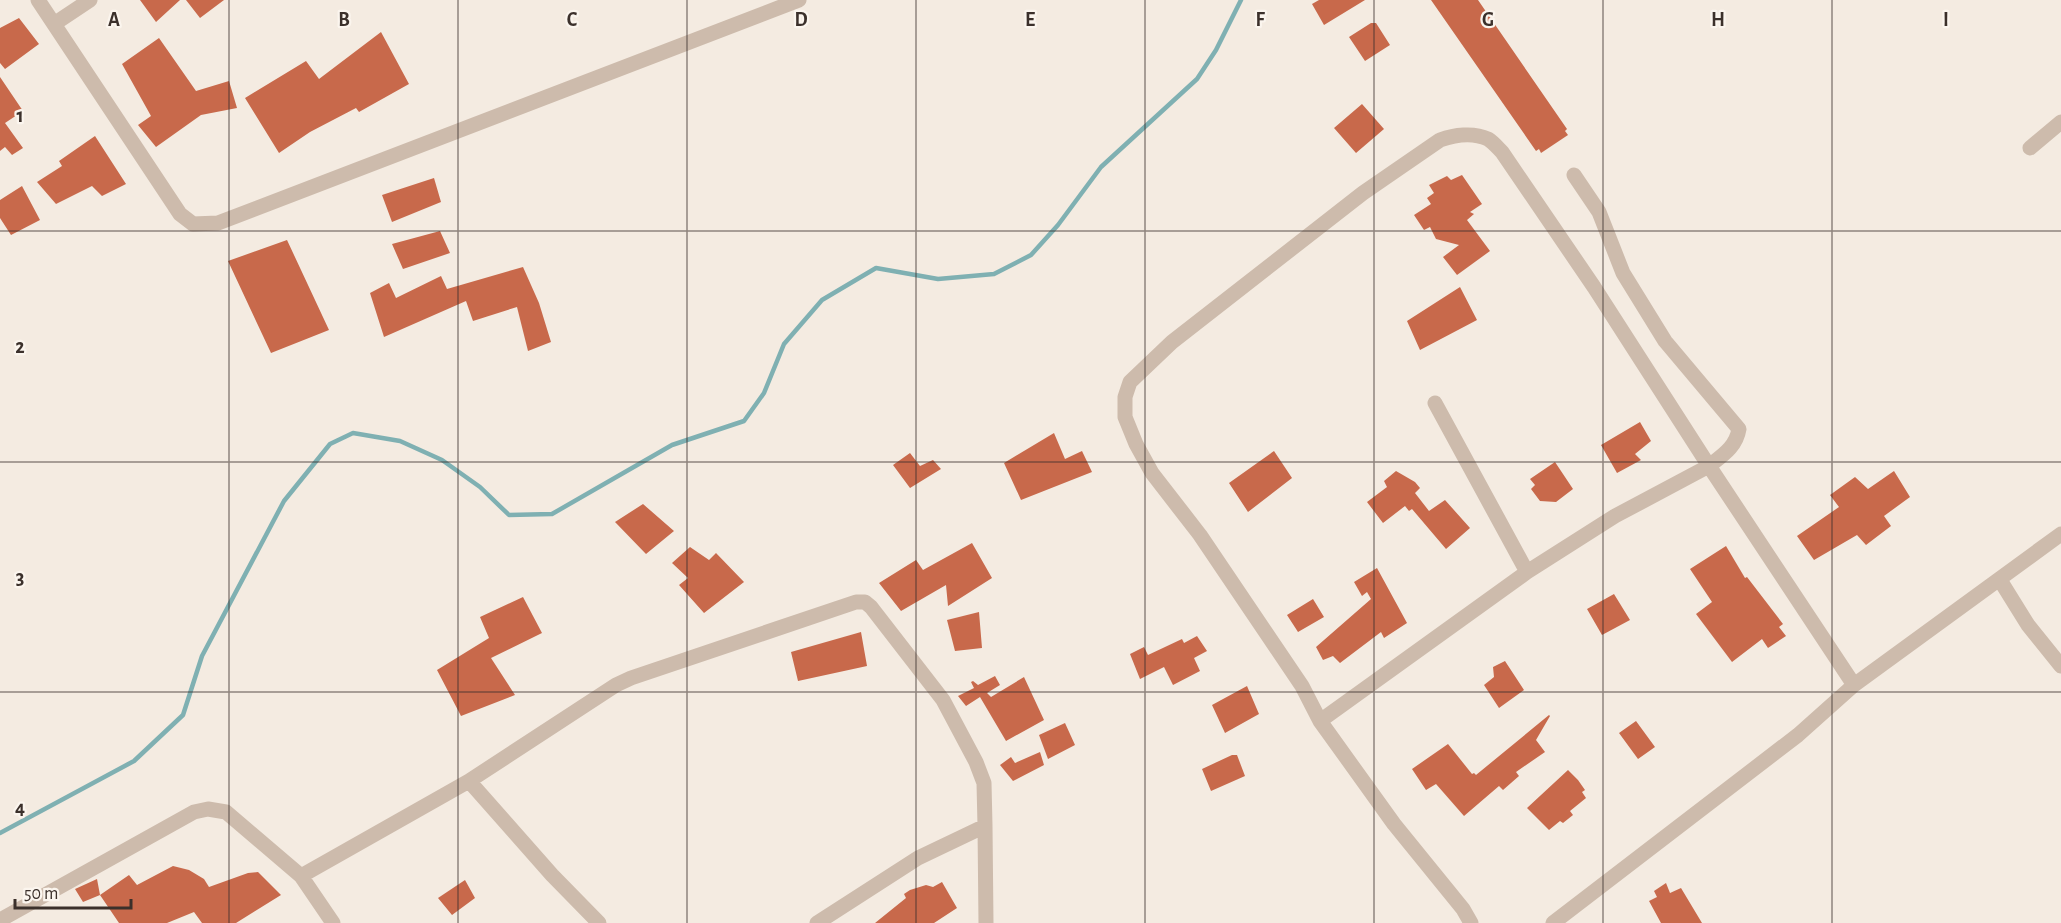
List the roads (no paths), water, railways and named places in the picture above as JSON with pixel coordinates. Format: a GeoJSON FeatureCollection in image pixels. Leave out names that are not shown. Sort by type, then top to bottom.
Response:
{"type":"FeatureCollection","features":[{"type":"Feature","properties":{"kind":"street"},"geometry":{"type":"LineString","coordinates":[[38,0],[180,213],[193,224],[218,223],[799,0]]}},
{"type":"Feature","properties":{"kind":"street"},"geometry":{"type":"LineString","coordinates":[[54,24],[90,0]]}},
{"type":"Feature","properties":{"kind":"street"},"geometry":{"type":"LineString","coordinates":[[2030,148],[2061,122]]}},
{"type":"Feature","properties":{"kind":"street"},"geometry":{"type":"LineString","coordinates":[[1471,923],[1463,909],[1394,824],[1320,721],[1302,686],[1200,535],[1152,473],[1136,444],[1125,417],[1125,397],[1130,382],[1172,342],[1363,193],[1440,140],[1452,135],[1471,135],[1488,139],[1502,152],[1594,287],[1854,685]]}},
{"type":"Feature","properties":{"kind":"street"},"geometry":{"type":"LineString","coordinates":[[1320,721],[1527,573],[1615,516],[1709,466],[1737,441],[1739,429],[1665,340],[1623,273],[1599,212],[1574,175]]}},
{"type":"Feature","properties":{"kind":"street"},"geometry":{"type":"LineString","coordinates":[[1435,403],[1527,573]]}},
{"type":"Feature","properties":{"kind":"street"},"geometry":{"type":"LineString","coordinates":[[1553,923],[1798,735],[1854,685],[2061,534]]}},
{"type":"Feature","properties":{"kind":"street"},"geometry":{"type":"LineString","coordinates":[[2000,580],[2028,625],[2061,666]]}},
{"type":"Feature","properties":{"kind":"street"},"geometry":{"type":"LineString","coordinates":[[301,876],[469,781],[616,685],[834,609],[856,602],[865,602],[872,607],[943,700],[976,762],[984,783],[987,923]]}},
{"type":"Feature","properties":{"kind":"street"},"geometry":{"type":"LineString","coordinates":[[469,781],[552,875],[599,923]]}},
{"type":"Feature","properties":{"kind":"street"},"geometry":{"type":"LineString","coordinates":[[0,920],[194,812],[208,809],[226,812],[301,876],[333,923]]}},
{"type":"Feature","properties":{"kind":"street"},"geometry":{"type":"LineString","coordinates":[[817,923],[918,858],[985,826]]}},
{"type":"Feature","properties":{"kind":"waterway"},"geometry":{"type":"LineString","coordinates":[[0,833],[134,761],[183,715],[202,656],[284,501],[330,444],[353,433],[400,441],[442,460],[480,487],[509,515],[552,514],[672,445],[744,421],[764,393],[784,344],[822,300],[876,268],[938,279],[994,274],[1031,255],[1058,225],[1101,167],[1197,79],[1216,50],[1241,0]]}}]}
